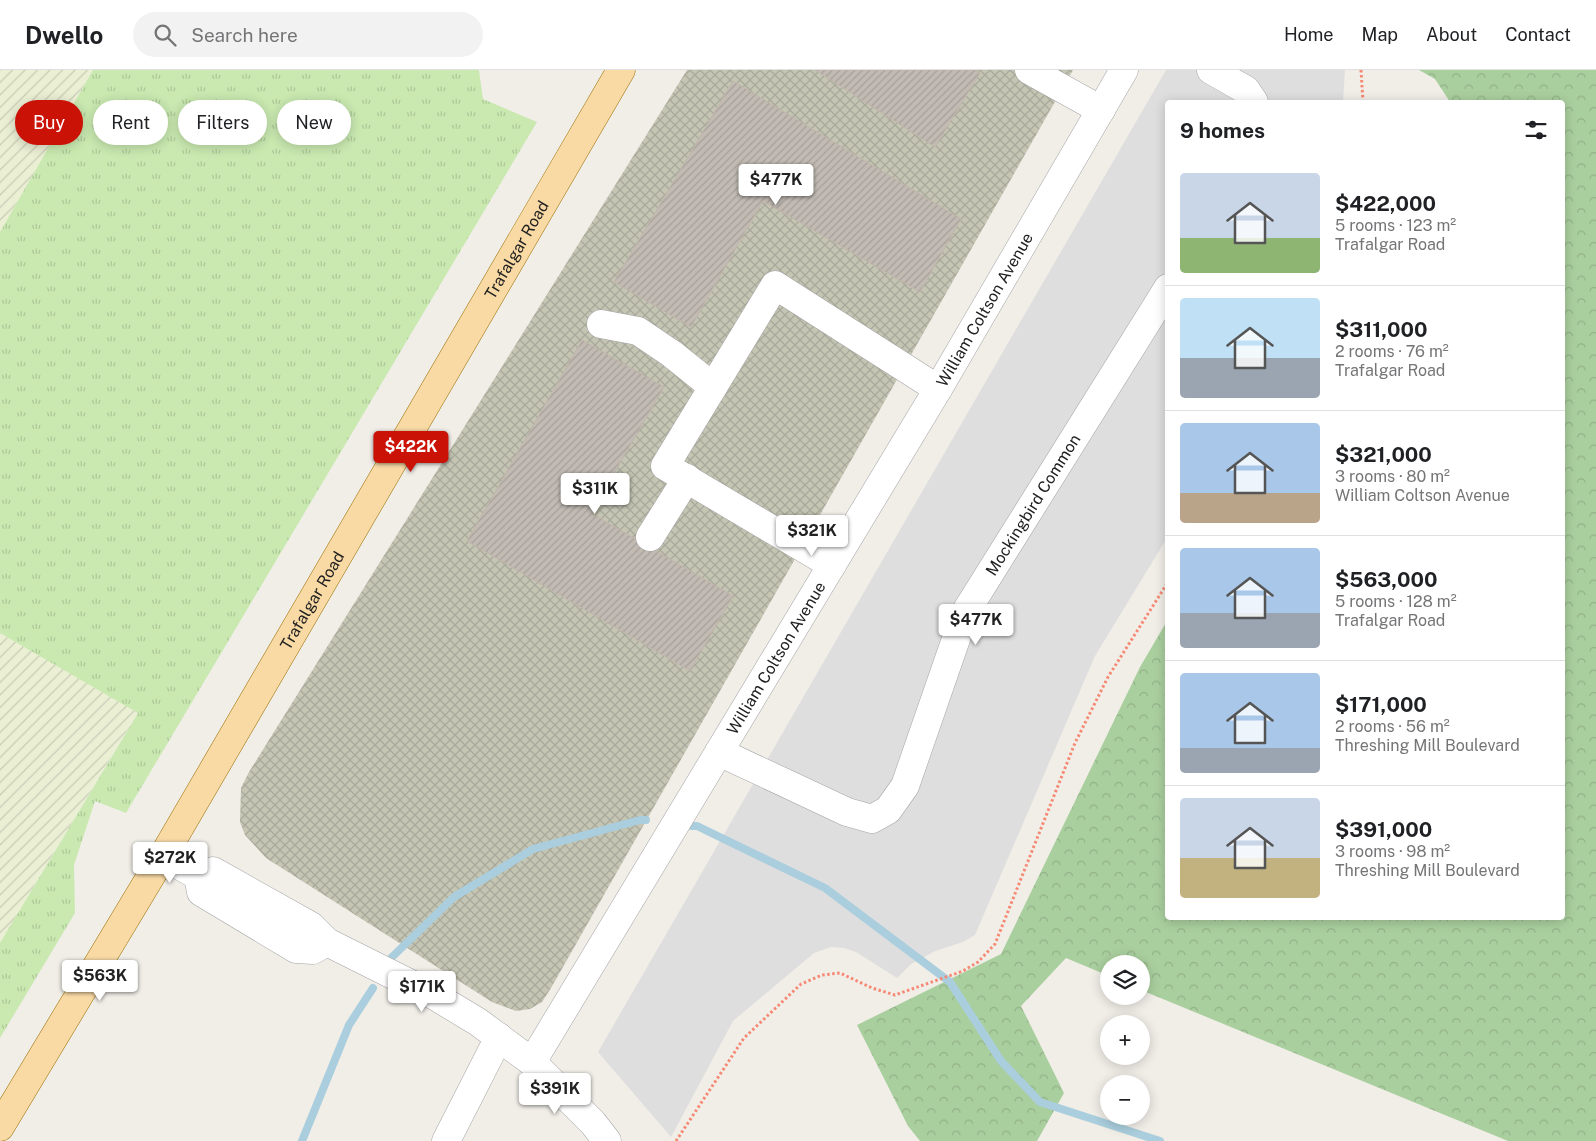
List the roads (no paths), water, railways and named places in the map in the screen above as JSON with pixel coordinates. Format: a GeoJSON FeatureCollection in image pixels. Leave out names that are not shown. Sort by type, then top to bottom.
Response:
{"type":"FeatureCollection","features":[{"type":"Feature","properties":{"kind":"main road","name":"Trafalgar Road"},"geometry":{"type":"LineString","coordinates":[[0,1127],[163,856],[621,70]]}},
{"type":"Feature","properties":{"kind":"street"},"geometry":{"type":"LineString","coordinates":[[1030,70],[1101,110]]}},
{"type":"Feature","properties":{"kind":"street","name":"William Coltson Avenue"},"geometry":{"type":"LineString","coordinates":[[532,1062],[938,389],[1124,70]]}},
{"type":"Feature","properties":{"kind":"street"},"geometry":{"type":"LineString","coordinates":[[1211,70],[1246,90],[1253,100]]}},
{"type":"Feature","properties":{"kind":"street"},"geometry":{"type":"LineString","coordinates":[[832,565],[665,466],[775,285],[938,389]]}},
{"type":"Feature","properties":{"kind":"street","name":"Mockingbird Common"},"geometry":{"type":"LineString","coordinates":[[719,752],[847,812],[872,819],[888,810],[905,786],[933,700],[965,613],[1165,293]]}},
{"type":"Feature","properties":{"kind":"street"},"geometry":{"type":"LineString","coordinates":[[601,324],[638,331],[672,354],[713,387]]}},
{"type":"Feature","properties":{"kind":"street"},"geometry":{"type":"LineString","coordinates":[[650,537],[687,478]]}},
{"type":"Feature","properties":{"kind":"street"},"geometry":{"type":"LineString","coordinates":[[163,856],[198,876],[202,892],[296,949],[313,950],[327,942],[436,996],[499,1037],[532,1062],[593,1123],[607,1141]]}},
{"type":"Feature","properties":{"kind":"street"},"geometry":{"type":"LineString","coordinates":[[446,1141],[499,1037]]}},
{"type":"Feature","properties":{"kind":"waterway"},"geometry":{"type":"LineString","coordinates":[[390,959],[454,897],[533,849],[646,820]]}},
{"type":"Feature","properties":{"kind":"waterway"},"geometry":{"type":"LineString","coordinates":[[692,826],[697,826],[825,888],[950,982],[1001,1061],[1040,1102],[1160,1141]]}},
{"type":"Feature","properties":{"kind":"waterway"},"geometry":{"type":"LineString","coordinates":[[302,1141],[349,1025],[373,988]]}}]}
